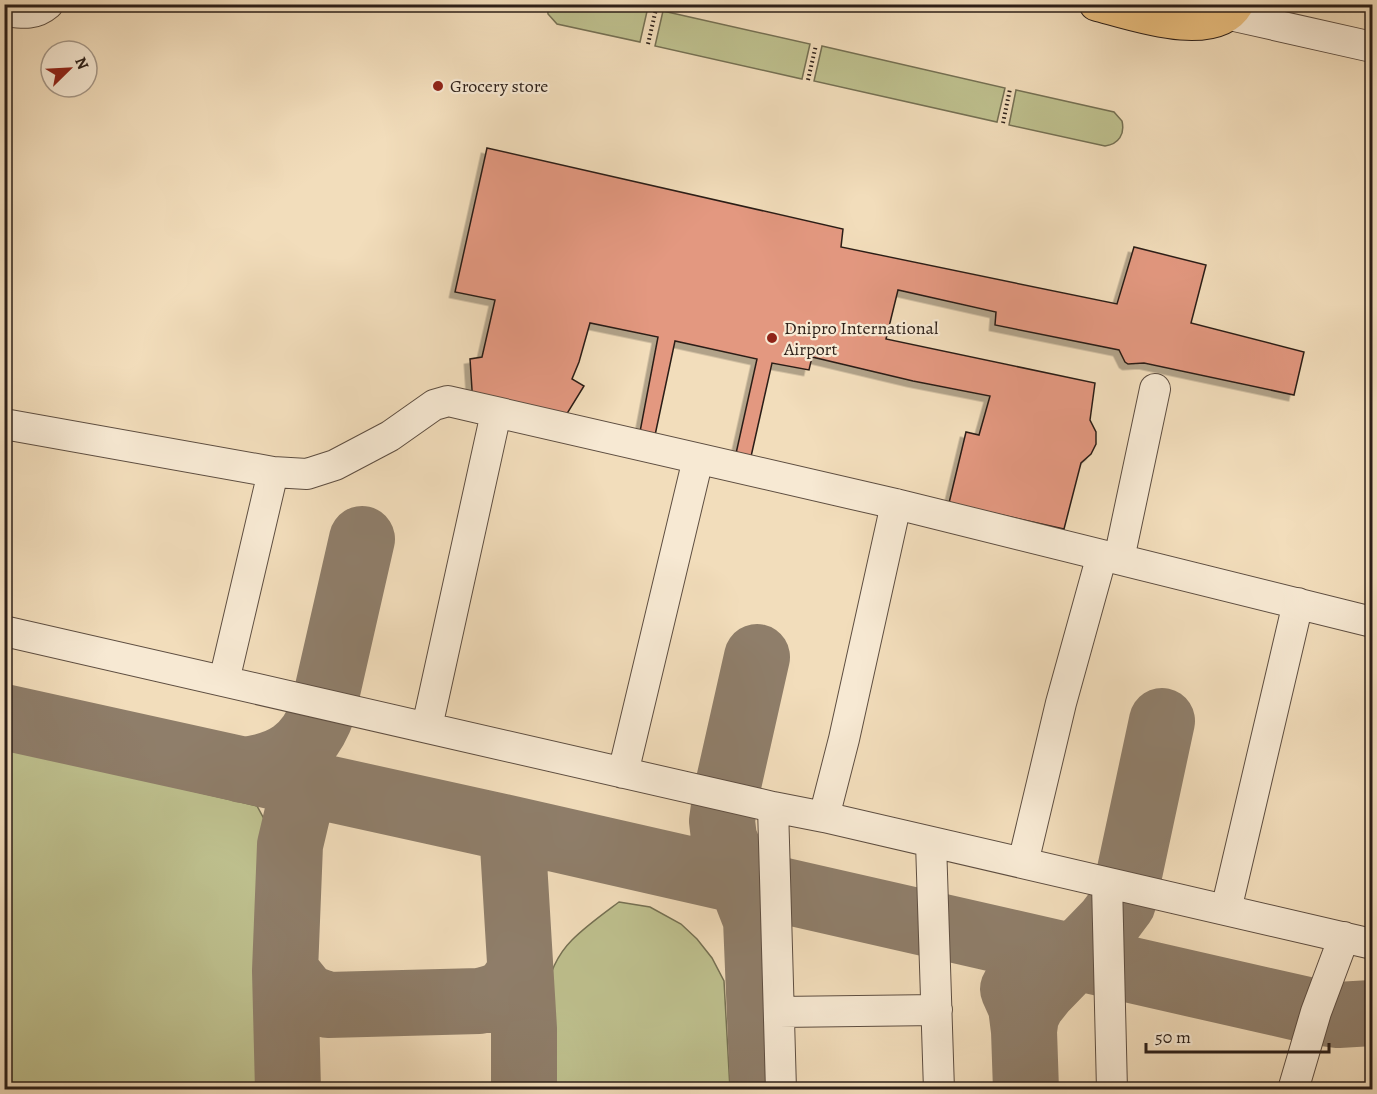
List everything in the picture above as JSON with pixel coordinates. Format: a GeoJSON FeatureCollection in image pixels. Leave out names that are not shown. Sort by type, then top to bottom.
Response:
{"type":"FeatureCollection","features":[{"type":"Feature","properties":{"kind":"main road"},"geometry":{"type":"LineString","coordinates":[[1096,4],[1181,24],[1207,24],[1233,10]]}},
{"type":"Feature","properties":{"kind":"lane"},"geometry":{"type":"LineString","coordinates":[[4,11],[29,14],[40,11],[48,4]]}},
{"type":"Feature","properties":{"kind":"lane"},"geometry":{"type":"LineString","coordinates":[[1233,10],[1372,47]]}},
{"type":"Feature","properties":{"kind":"lane"},"geometry":{"type":"LineString","coordinates":[[1023,863],[1067,680],[1110,557],[1155,389]]}},
{"type":"Feature","properties":{"kind":"lane"},"geometry":{"type":"LineString","coordinates":[[4,424],[273,472],[307,474],[335,465],[390,436],[441,402],[448,401],[896,504],[1372,622]]}},
{"type":"Feature","properties":{"kind":"lane"},"geometry":{"type":"LineString","coordinates":[[427,728],[496,412]]}},
{"type":"Feature","properties":{"kind":"lane"},"geometry":{"type":"LineString","coordinates":[[623,773],[698,459]]}},
{"type":"Feature","properties":{"kind":"lane"},"geometry":{"type":"LineString","coordinates":[[224,681],[273,472]]}},
{"type":"Feature","properties":{"kind":"lane"},"geometry":{"type":"LineString","coordinates":[[824,817],[896,504]]}},
{"type":"Feature","properties":{"kind":"lane"},"geometry":{"type":"LineString","coordinates":[[1226,910],[1298,603]]}},
{"type":"Feature","properties":{"kind":"lane"},"geometry":{"type":"LineString","coordinates":[[4,631],[1358,940],[1316,1012],[1293,1089]]}},
{"type":"Feature","properties":{"kind":"lane"},"geometry":{"type":"LineString","coordinates":[[773,807],[781,1089]]}},
{"type":"Feature","properties":{"kind":"lane"},"geometry":{"type":"LineString","coordinates":[[931,843],[939,1089]]}},
{"type":"Feature","properties":{"kind":"lane"},"geometry":{"type":"LineString","coordinates":[[1107,883],[1112,1089]]}},
{"type":"Feature","properties":{"kind":"lane"},"geometry":{"type":"LineString","coordinates":[[779,1012],[937,1010]]}},
{"type":"Feature","properties":{"kind":"path"},"geometry":{"type":"LineString","coordinates":[[648,44],[656,9]]}},
{"type":"Feature","properties":{"kind":"path"},"geometry":{"type":"LineString","coordinates":[[808,80],[816,45]]}},
{"type":"Feature","properties":{"kind":"path"},"geometry":{"type":"LineString","coordinates":[[1003,123],[1010,89]]}},
{"type":"Feature","properties":{"kind":"green space"},"geometry":{"type":"Polygon","coordinates":[[[547,4],[635,4],[648,7],[640,42],[557,24],[548,14],[547,4]]]}},
{"type":"Feature","properties":{"kind":"green space"},"geometry":{"type":"Polygon","coordinates":[[[663,11],[810,44],[802,79],[655,46],[663,11]]]}},
{"type":"Feature","properties":{"kind":"green space"},"geometry":{"type":"Polygon","coordinates":[[[822,46],[1005,88],[997,122],[814,81],[822,46]]]}},
{"type":"Feature","properties":{"kind":"green space"},"geometry":{"type":"Polygon","coordinates":[[[1016,90],[1114,112],[1122,121],[1122,134],[1117,141],[1105,146],[1009,125],[1016,90]]]}},
{"type":"Feature","properties":{"kind":"green space"},"geometry":{"type":"Polygon","coordinates":[[[5,747],[257,806],[277,843],[282,1089],[5,1089],[5,747]]]}},
{"type":"Feature","properties":{"kind":"green space"},"geometry":{"type":"Polygon","coordinates":[[[619,902],[650,907],[681,924],[712,958],[724,981],[730,1089],[545,1089],[544,1011],[551,973],[572,940],[619,902]]]}},
{"type":"Feature","properties":{"kind":"building","name":"Dnipro International Airport"},"geometry":{"type":"Polygon","coordinates":[[[487,148],[843,229],[841,247],[1117,304],[1134,247],[1206,265],[1191,323],[1304,352],[1294,395],[1144,363],[1128,364],[1119,350],[995,325],[996,312],[898,290],[886,339],[1095,383],[1090,420],[1096,432],[1096,444],[1091,454],[1081,463],[1064,529],[949,503],[966,432],[979,435],[990,396],[913,381],[812,357],[809,370],[772,363],[750,461],[735,458],[757,359],[675,341],[654,440],[639,437],[658,337],[590,323],[572,379],[584,386],[560,425],[473,405],[470,359],[482,357],[495,300],[455,292],[487,148]]]}},
{"type":"Feature","properties":{"kind":"taxiway"},"geometry":{"type":"LineString","coordinates":[[242,770],[270,765],[293,754],[302,746],[317,724],[323,710],[362,539]]}},
{"type":"Feature","properties":{"kind":"taxiway"},"geometry":{"type":"LineString","coordinates":[[757,657],[722,821],[724,838],[756,920],[763,1090]]}},
{"type":"Feature","properties":{"kind":"taxiway"},"geometry":{"type":"LineString","coordinates":[[4,717],[512,829],[1316,1012],[1338,1015],[1372,1013]]}},
{"type":"Feature","properties":{"kind":"taxiway"},"geometry":{"type":"LineString","coordinates":[[1024,1031],[1026,1016],[1032,1004],[1108,923],[1123,903],[1162,721]]}},
{"type":"Feature","properties":{"kind":"taxiway"},"geometry":{"type":"LineString","coordinates":[[283,779],[298,793],[299,807],[290,845],[285,971],[288,1090]]}},
{"type":"Feature","properties":{"kind":"taxiway"},"geometry":{"type":"LineString","coordinates":[[512,829],[524,1029],[524,1090]]}},
{"type":"Feature","properties":{"kind":"taxiway"},"geometry":{"type":"LineString","coordinates":[[285,971],[306,997],[328,1005],[479,1001],[504,992],[520,971]]}},
{"type":"Feature","properties":{"kind":"taxiway"},"geometry":{"type":"LineString","coordinates":[[1013,989],[1021,1007],[1026,1090]]}},
{"type":"Feature","properties":{"kind":"place","name":"Grocery store"},"geometry":{"type":"Point","coordinates":[438,86]}},
{"type":"Feature","properties":{"kind":"place","name":"Dnipro International Airport"},"geometry":{"type":"Point","coordinates":[772,338]}}]}
